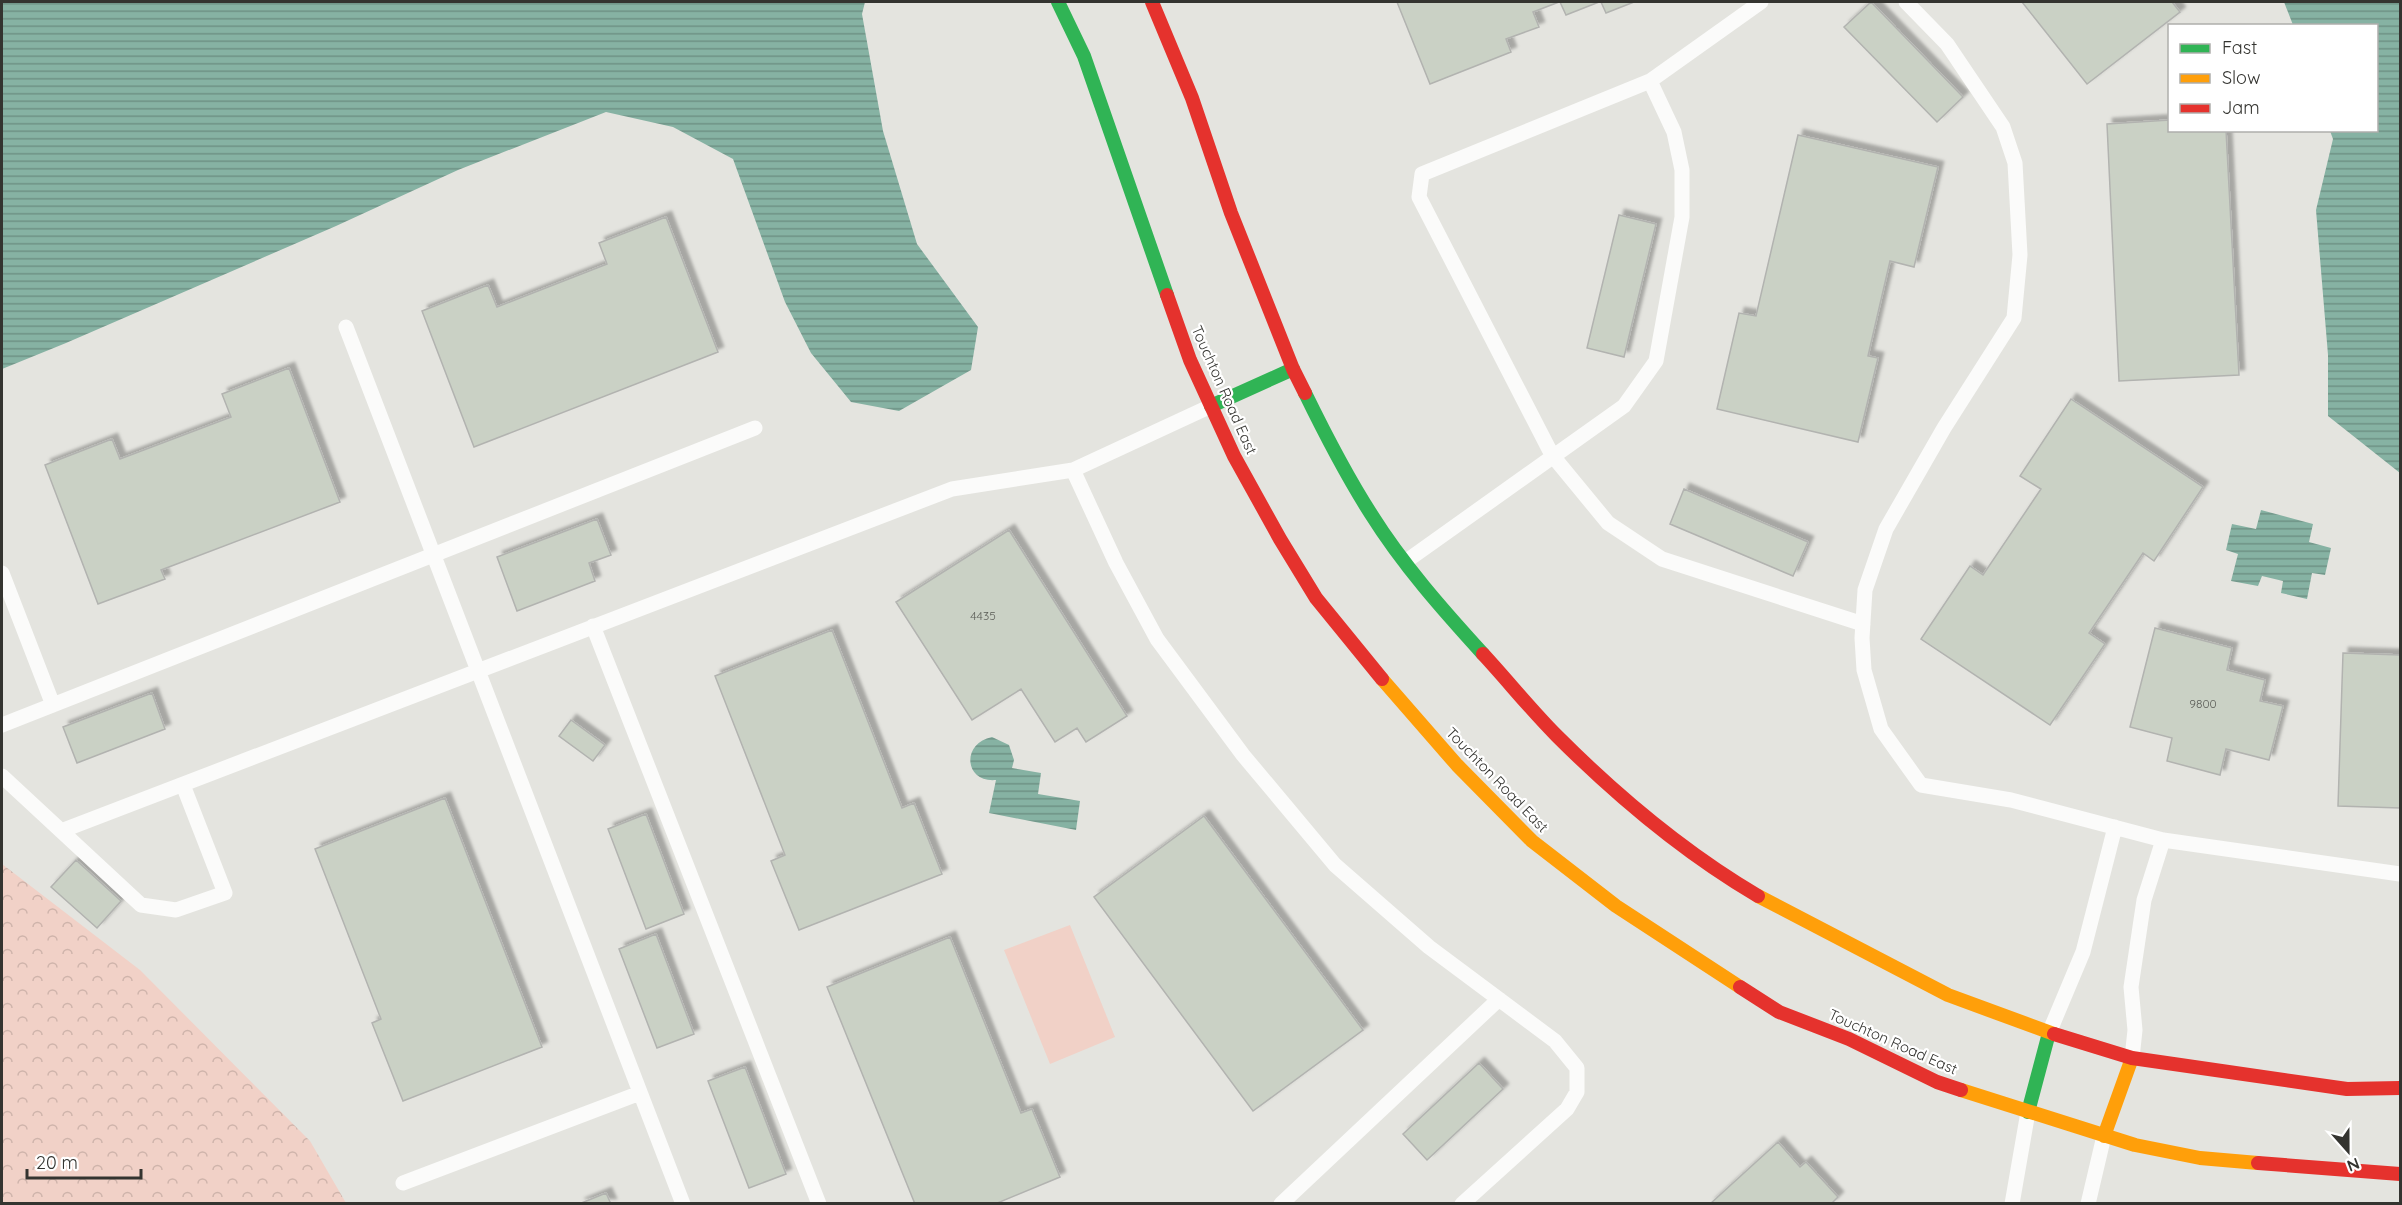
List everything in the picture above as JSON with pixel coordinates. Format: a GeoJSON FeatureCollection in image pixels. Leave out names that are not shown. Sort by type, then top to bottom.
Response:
{"type":"FeatureCollection","features":[{"type":"Feature","properties":{"kind":"street","name":"Touchton Road East"},"geometry":{"type":"LineString","coordinates":[[1058,2],[1084,56],[1190,360],[1234,456],[1316,598],[1400,701],[1457,765],[1532,841],[1616,906],[1779,1012],[1850,1039],[1937,1082],[2135,1145],[2200,1158],[2400,1174]]}},
{"type":"Feature","properties":{"kind":"street"},"geometry":{"type":"LineString","coordinates":[[1152,2],[1192,98],[1231,213],[1293,369],[1327,438],[1371,515],[1431,596],[1557,736],[1627,800],[1713,869],[1782,910],[1948,995],[2049,1033],[2132,1058],[2347,1089],[2400,1088]]}},
{"type":"Feature","properties":{"kind":"street"},"geometry":{"type":"LineString","coordinates":[[1211,406],[1293,369]]}},
{"type":"Feature","properties":{"kind":"street"},"geometry":{"type":"LineString","coordinates":[[2028,1112],[2049,1033]]}},
{"type":"Feature","properties":{"kind":"street"},"geometry":{"type":"LineString","coordinates":[[2104,1136],[2132,1058]]}},
{"type":"Feature","properties":{"kind":"lane"},"geometry":{"type":"LineString","coordinates":[[1761,2],[1650,81],[1422,174],[1419,197],[1552,455],[1608,523],[1662,559],[1863,624]]}},
{"type":"Feature","properties":{"kind":"lane"},"geometry":{"type":"LineString","coordinates":[[1906,2],[1947,44],[2003,126],[2015,163],[2020,255],[2014,318],[1944,428],[1886,529],[1865,590],[1864,670],[1881,729],[1921,785],[2011,800],[2163,840],[2400,874]]}},
{"type":"Feature","properties":{"kind":"lane"},"geometry":{"type":"LineString","coordinates":[[1405,562],[1552,455],[1624,406],[1656,362],[1682,217],[1682,170],[1674,132],[1650,81]]}},
{"type":"Feature","properties":{"kind":"lane"},"geometry":{"type":"LineString","coordinates":[[346,327],[682,1203]]}},
{"type":"Feature","properties":{"kind":"lane"},"geometry":{"type":"LineString","coordinates":[[62,831],[952,489],[1073,470],[1211,406]]}},
{"type":"Feature","properties":{"kind":"lane"},"geometry":{"type":"LineString","coordinates":[[2,725],[755,428]]}},
{"type":"Feature","properties":{"kind":"lane"},"geometry":{"type":"LineString","coordinates":[[1073,470],[1116,563],[1157,639],[1243,755],[1335,865],[1429,947],[1555,1041],[1577,1068],[1577,1092],[1567,1109],[1462,1203]]}},
{"type":"Feature","properties":{"kind":"lane"},"geometry":{"type":"LineString","coordinates":[[2,573],[53,705]]}},
{"type":"Feature","properties":{"kind":"lane"},"geometry":{"type":"LineString","coordinates":[[594,626],[819,1203]]}},
{"type":"Feature","properties":{"kind":"lane"},"geometry":{"type":"LineString","coordinates":[[2,776],[141,904],[176,910],[225,893],[183,785]]}},
{"type":"Feature","properties":{"kind":"lane"},"geometry":{"type":"LineString","coordinates":[[2049,1033],[2083,952],[2115,827]]}},
{"type":"Feature","properties":{"kind":"lane"},"geometry":{"type":"LineString","coordinates":[[2132,1058],[2135,1030],[2131,987],[2144,900],[2163,840]]}},
{"type":"Feature","properties":{"kind":"lane"},"geometry":{"type":"LineString","coordinates":[[1281,1203],[1499,999]]}},
{"type":"Feature","properties":{"kind":"lane"},"geometry":{"type":"LineString","coordinates":[[403,1183],[640,1093]]}},
{"type":"Feature","properties":{"kind":"lane"},"geometry":{"type":"LineString","coordinates":[[2012,1203],[2028,1112]]}},
{"type":"Feature","properties":{"kind":"lane"},"geometry":{"type":"LineString","coordinates":[[2088,1203],[2104,1136]]}},
{"type":"Feature","properties":{"kind":"green space"},"geometry":{"type":"Polygon","coordinates":[[[2,864],[140,970],[310,1141],[346,1203],[2,1203],[2,864]]]}},
{"type":"Feature","properties":{"kind":"green space"},"geometry":{"type":"Polygon","coordinates":[[[1070,925],[1115,1037],[1050,1064],[1004,950],[1070,925]]]}},
{"type":"Feature","properties":{"kind":"shaded area"},"geometry":{"type":"Polygon","coordinates":[[[2,2],[865,2],[862,14],[883,131],[917,244],[978,327],[971,370],[899,411],[851,402],[811,353],[785,302],[733,159],[673,127],[606,112],[458,170],[336,226],[2,369],[2,2]]]}},
{"type":"Feature","properties":{"kind":"shaded area"},"geometry":{"type":"Polygon","coordinates":[[[2284,2],[2400,2],[2400,473],[2328,416],[2328,355],[2316,210],[2333,139],[2330,132],[2378,132],[2378,24],[2293,24],[2284,2]]]}},
{"type":"Feature","properties":{"kind":"shaded area"},"geometry":{"type":"Polygon","coordinates":[[[2261,510],[2313,524],[2309,542],[2331,548],[2325,575],[2312,573],[2307,599],[2281,593],[2283,581],[2262,576],[2258,586],[2231,581],[2238,554],[2226,550],[2232,524],[2256,529],[2261,510]]]}},
{"type":"Feature","properties":{"kind":"shaded area"},"geometry":{"type":"Polygon","coordinates":[[[992,737],[1009,745],[1014,760],[1012,768],[1041,773],[1038,794],[1080,801],[1076,830],[989,813],[996,780],[985,779],[978,775],[972,769],[970,762],[975,747],[992,737]]]}},
{"type":"Feature","properties":{"kind":"building"},"geometry":{"type":"Polygon","coordinates":[[[1397,2],[1559,2],[1533,12],[1539,27],[1506,39],[1511,52],[1430,84],[1397,2]]]}},
{"type":"Feature","properties":{"kind":"building"},"geometry":{"type":"Polygon","coordinates":[[[1560,2],[1599,2],[1566,15],[1560,2]]]}},
{"type":"Feature","properties":{"kind":"building"},"geometry":{"type":"Polygon","coordinates":[[[1601,2],[1634,2],[1606,13],[1601,2]]]}},
{"type":"Feature","properties":{"kind":"building"},"geometry":{"type":"Polygon","coordinates":[[[1871,2],[1963,97],[1937,122],[1844,27],[1871,2]]]}},
{"type":"Feature","properties":{"kind":"building"},"geometry":{"type":"Polygon","coordinates":[[[2022,2],[2172,2],[2180,12],[2087,84],[2022,2]]]}},
{"type":"Feature","properties":{"kind":"building"},"geometry":{"type":"Polygon","coordinates":[[[2168,120],[2168,132],[2226,132],[2239,375],[2119,381],[2107,124],[2168,120]]]}},
{"type":"Feature","properties":{"kind":"building"},"geometry":{"type":"Polygon","coordinates":[[[1798,135],[1938,167],[1914,267],[1890,261],[1868,356],[1878,358],[1858,442],[1717,409],[1739,313],[1756,316],[1798,135]]]}},
{"type":"Feature","properties":{"kind":"building"},"geometry":{"type":"Polygon","coordinates":[[[1619,215],[1656,224],[1624,357],[1587,348],[1619,215]]]}},
{"type":"Feature","properties":{"kind":"building"},"geometry":{"type":"Polygon","coordinates":[[[666,217],[718,352],[474,447],[422,311],[488,285],[497,307],[607,264],[599,243],[666,217]]]}},
{"type":"Feature","properties":{"kind":"building"},"geometry":{"type":"Polygon","coordinates":[[[289,368],[340,502],[161,570],[165,579],[98,604],[45,465],[112,439],[120,459],[231,417],[222,394],[289,368]]]}},
{"type":"Feature","properties":{"kind":"building"},"geometry":{"type":"Polygon","coordinates":[[[2071,399],[2203,487],[2154,561],[2143,553],[2089,633],[2105,644],[2050,725],[1921,639],[1970,566],[1983,575],[2041,489],[2020,476],[2071,399]]]}},
{"type":"Feature","properties":{"kind":"building"},"geometry":{"type":"Polygon","coordinates":[[[1684,489],[1808,542],[1793,576],[1670,524],[1684,489]]]}},
{"type":"Feature","properties":{"kind":"building"},"geometry":{"type":"Polygon","coordinates":[[[597,519],[611,555],[589,563],[595,581],[517,611],[497,557],[597,519]]]}},
{"type":"Feature","properties":{"kind":"building"},"geometry":{"type":"Polygon","coordinates":[[[1009,530],[1127,716],[1086,742],[1077,728],[1055,742],[1021,689],[972,720],[896,602],[1009,530]]]}},
{"type":"Feature","properties":{"kind":"building"},"geometry":{"type":"Polygon","coordinates":[[[2155,628],[2232,648],[2227,670],[2265,680],[2260,701],[2283,706],[2269,760],[2226,749],[2220,775],[2167,761],[2172,738],[2130,727],[2155,628]]]}},
{"type":"Feature","properties":{"kind":"building"},"geometry":{"type":"Polygon","coordinates":[[[832,630],[902,808],[914,803],[942,874],[799,930],[771,861],[785,855],[715,676],[832,630]]]}},
{"type":"Feature","properties":{"kind":"building"},"geometry":{"type":"Polygon","coordinates":[[[2343,653],[2400,655],[2400,808],[2338,806],[2343,653]]]}},
{"type":"Feature","properties":{"kind":"building"},"geometry":{"type":"Polygon","coordinates":[[[152,693],[165,729],[77,763],[63,727],[152,693]]]}},
{"type":"Feature","properties":{"kind":"building"},"geometry":{"type":"Polygon","coordinates":[[[571,720],[605,745],[593,761],[559,736],[571,720]]]}},
{"type":"Feature","properties":{"kind":"building"},"geometry":{"type":"Polygon","coordinates":[[[445,798],[542,1047],[403,1101],[372,1023],[381,1019],[315,849],[445,798]]]}},
{"type":"Feature","properties":{"kind":"building"},"geometry":{"type":"Polygon","coordinates":[[[646,814],[684,914],[646,929],[608,829],[646,814]]]}},
{"type":"Feature","properties":{"kind":"building"},"geometry":{"type":"Polygon","coordinates":[[[1204,816],[1363,1030],[1253,1111],[1094,897],[1204,816]]]}},
{"type":"Feature","properties":{"kind":"building"},"geometry":{"type":"Polygon","coordinates":[[[76,860],[121,901],[97,928],[51,887],[76,860]]]}},
{"type":"Feature","properties":{"kind":"building"},"geometry":{"type":"Polygon","coordinates":[[[656,934],[694,1034],[657,1048],[619,949],[656,934]]]}},
{"type":"Feature","properties":{"kind":"building"},"geometry":{"type":"Polygon","coordinates":[[[950,937],[1021,1113],[1032,1109],[1060,1177],[995,1204],[915,1204],[827,987],[950,937]]]}},
{"type":"Feature","properties":{"kind":"building"},"geometry":{"type":"Polygon","coordinates":[[[1479,1063],[1503,1089],[1427,1160],[1403,1134],[1479,1063]]]}},
{"type":"Feature","properties":{"kind":"building"},"geometry":{"type":"Polygon","coordinates":[[[745,1067],[786,1174],[749,1188],[708,1081],[745,1067]]]}},
{"type":"Feature","properties":{"kind":"building"},"geometry":{"type":"Polygon","coordinates":[[[1778,1142],[1800,1167],[1806,1162],[1838,1197],[1831,1204],[1710,1204],[1778,1142]]]}},
{"type":"Feature","properties":{"kind":"building"},"geometry":{"type":"Polygon","coordinates":[[[606,1193],[611,1204],[579,1204],[606,1193]]]}},
{"type":"Feature","properties":{"kind":"traffic: fast"},"geometry":{"type":"LineString","coordinates":[[1058,2],[1084,56],[1167,295]]}},
{"type":"Feature","properties":{"kind":"traffic: fast"},"geometry":{"type":"LineString","coordinates":[[1211,406],[1293,369]]}},
{"type":"Feature","properties":{"kind":"traffic: fast"},"geometry":{"type":"LineString","coordinates":[[1305,393],[1344,469],[1383,533],[1424,587],[1483,654]]}},
{"type":"Feature","properties":{"kind":"traffic: fast"},"geometry":{"type":"LineString","coordinates":[[2028,1112],[2049,1033]]}},
{"type":"Feature","properties":{"kind":"traffic: slow"},"geometry":{"type":"LineString","coordinates":[[1382,679],[1457,765],[1532,841],[1616,906],[1740,987]]}},
{"type":"Feature","properties":{"kind":"traffic: slow"},"geometry":{"type":"LineString","coordinates":[[1758,896],[1948,995],[2054,1034]]}},
{"type":"Feature","properties":{"kind":"traffic: slow"},"geometry":{"type":"LineString","coordinates":[[2104,1136],[2132,1058]]}},
{"type":"Feature","properties":{"kind":"traffic: slow"},"geometry":{"type":"LineString","coordinates":[[1961,1090],[2135,1145],[2200,1158],[2258,1163]]}},
{"type":"Feature","properties":{"kind":"traffic: jam"},"geometry":{"type":"LineString","coordinates":[[1152,2],[1192,98],[1231,213],[1293,369],[1305,393]]}},
{"type":"Feature","properties":{"kind":"traffic: jam"},"geometry":{"type":"LineString","coordinates":[[1167,295],[1190,360],[1234,456],[1280,539],[1316,598],[1382,679]]}},
{"type":"Feature","properties":{"kind":"traffic: jam"},"geometry":{"type":"LineString","coordinates":[[1483,654],[1557,736],[1603,780],[1678,842],[1758,896]]}},
{"type":"Feature","properties":{"kind":"traffic: jam"},"geometry":{"type":"LineString","coordinates":[[1740,987],[1779,1012],[1849,1039],[1937,1082],[1961,1090]]}},
{"type":"Feature","properties":{"kind":"traffic: jam"},"geometry":{"type":"LineString","coordinates":[[2054,1034],[2132,1058],[2347,1089],[2400,1088]]}},
{"type":"Feature","properties":{"kind":"traffic: jam"},"geometry":{"type":"LineString","coordinates":[[2258,1163],[2400,1174]]}}]}
